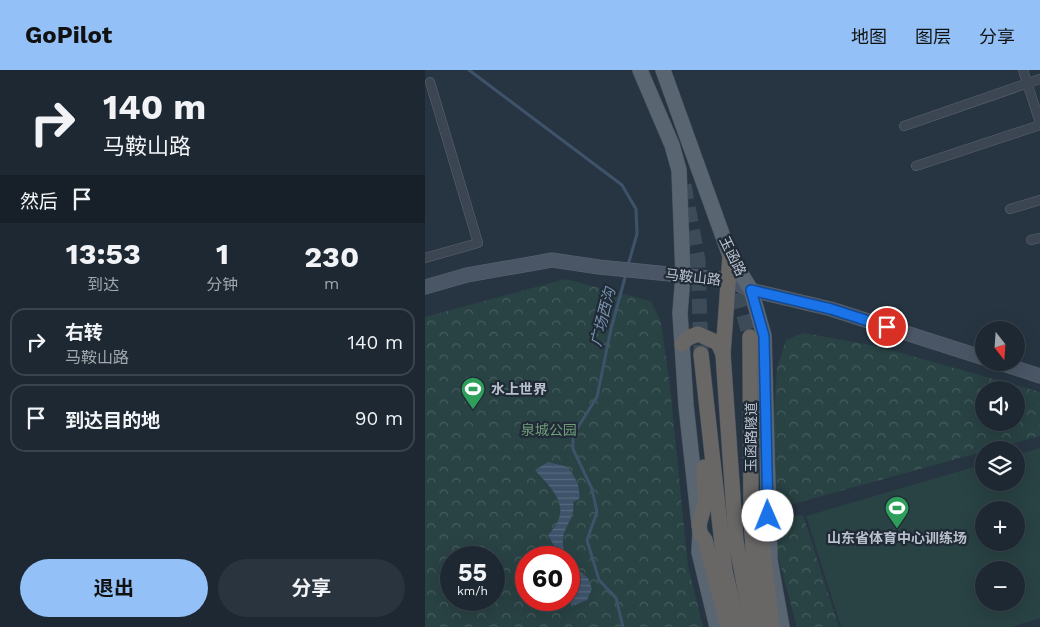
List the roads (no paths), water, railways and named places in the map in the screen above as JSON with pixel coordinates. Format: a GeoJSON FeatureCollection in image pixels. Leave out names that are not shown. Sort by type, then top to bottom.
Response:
{"type":"FeatureCollection","features":[{"type":"Feature","properties":{"kind":"highway"},"geometry":{"type":"LineString","coordinates":[[730,256],[723,354],[737,541],[752,627]]}},
{"type":"Feature","properties":{"kind":"highway"},"geometry":{"type":"LineString","coordinates":[[682,344],[688,338],[698,334],[718,343],[723,354]]}},
{"type":"Feature","properties":{"kind":"highway","name":"玉函路隧道"},"geometry":{"type":"LineString","coordinates":[[750,337],[751,519],[758,627]]}},
{"type":"Feature","properties":{"kind":"highway"},"geometry":{"type":"LineString","coordinates":[[701,354],[705,503],[699,529],[705,540],[727,627]]}},
{"type":"Feature","properties":{"kind":"highway"},"geometry":{"type":"LineString","coordinates":[[750,366],[755,389],[759,511],[772,627]]}},
{"type":"Feature","properties":{"kind":"highway"},"geometry":{"type":"LineString","coordinates":[[703,388],[725,571],[738,627]]}},
{"type":"Feature","properties":{"kind":"main road"},"geometry":{"type":"LineString","coordinates":[[640,70],[672,145],[679,170],[683,275],[680,314],[699,529],[699,552],[717,627]]}},
{"type":"Feature","properties":{"kind":"main road","name":"玉函路"},"geometry":{"type":"LineString","coordinates":[[663,70],[730,256],[751,290],[764,336],[770,560],[783,627]]}},
{"type":"Feature","properties":{"kind":"main road","name":"马鞍山路"},"geometry":{"type":"LineString","coordinates":[[425,287],[467,275],[545,261],[729,280],[751,290],[831,309],[975,355]]}},
{"type":"Feature","properties":{"kind":"main road"},"geometry":{"type":"LineString","coordinates":[[1025,371],[1040,376]]}},
{"type":"Feature","properties":{"kind":"street"},"geometry":{"type":"LineString","coordinates":[[915,166],[1040,122],[1023,70]]}},
{"type":"Feature","properties":{"kind":"street"},"geometry":{"type":"LineString","coordinates":[[903,126],[1040,79]]}},
{"type":"Feature","properties":{"kind":"street"},"geometry":{"type":"LineString","coordinates":[[425,258],[478,243],[430,82]]}},
{"type":"Feature","properties":{"kind":"street"},"geometry":{"type":"LineString","coordinates":[[1010,209],[1040,200]]}},
{"type":"Feature","properties":{"kind":"street"},"geometry":{"type":"LineString","coordinates":[[1031,240],[1040,238]]}},
{"type":"Feature","properties":{"kind":"water"},"geometry":{"type":"Polygon","coordinates":[[[548,462],[568,467],[578,486],[579,499],[573,502],[572,515],[564,532],[563,546],[554,546],[548,535],[560,516],[558,500],[535,470],[548,462]]]}},
{"type":"Feature","properties":{"kind":"water"},"geometry":{"type":"Polygon","coordinates":[[[580,572],[588,578],[592,589],[587,600],[580,603],[580,572]]]}},
{"type":"Feature","properties":{"kind":"waterway","name":"广场西沟"},"geometry":{"type":"LineString","coordinates":[[469,70],[622,185],[636,209],[637,234],[628,265]]}},
{"type":"Feature","properties":{"kind":"waterway","name":"广场西沟"},"geometry":{"type":"LineString","coordinates":[[623,627],[616,598],[599,580],[587,540],[597,512],[592,489],[573,449],[573,435],[597,397],[611,329],[626,274]]}},
{"type":"Feature","properties":{"kind":"tunnel"},"geometry":{"type":"LineString","coordinates":[[684,185],[698,260],[701,354]]}},
{"type":"Feature","properties":{"kind":"tunnel"},"geometry":{"type":"LineString","coordinates":[[731,271],[750,337]]}},
{"type":"Feature","properties":{"kind":"place","name":"水上世界"},"geometry":{"type":"Point","coordinates":[473,410]}},
{"type":"Feature","properties":{"kind":"place","name":"山东省体育中心训练场"},"geometry":{"type":"Point","coordinates":[897,529]}},
{"type":"Feature","properties":{"kind":"park label","name":"泉城公园"},"geometry":{"type":"Point","coordinates":[549,430]}}]}
